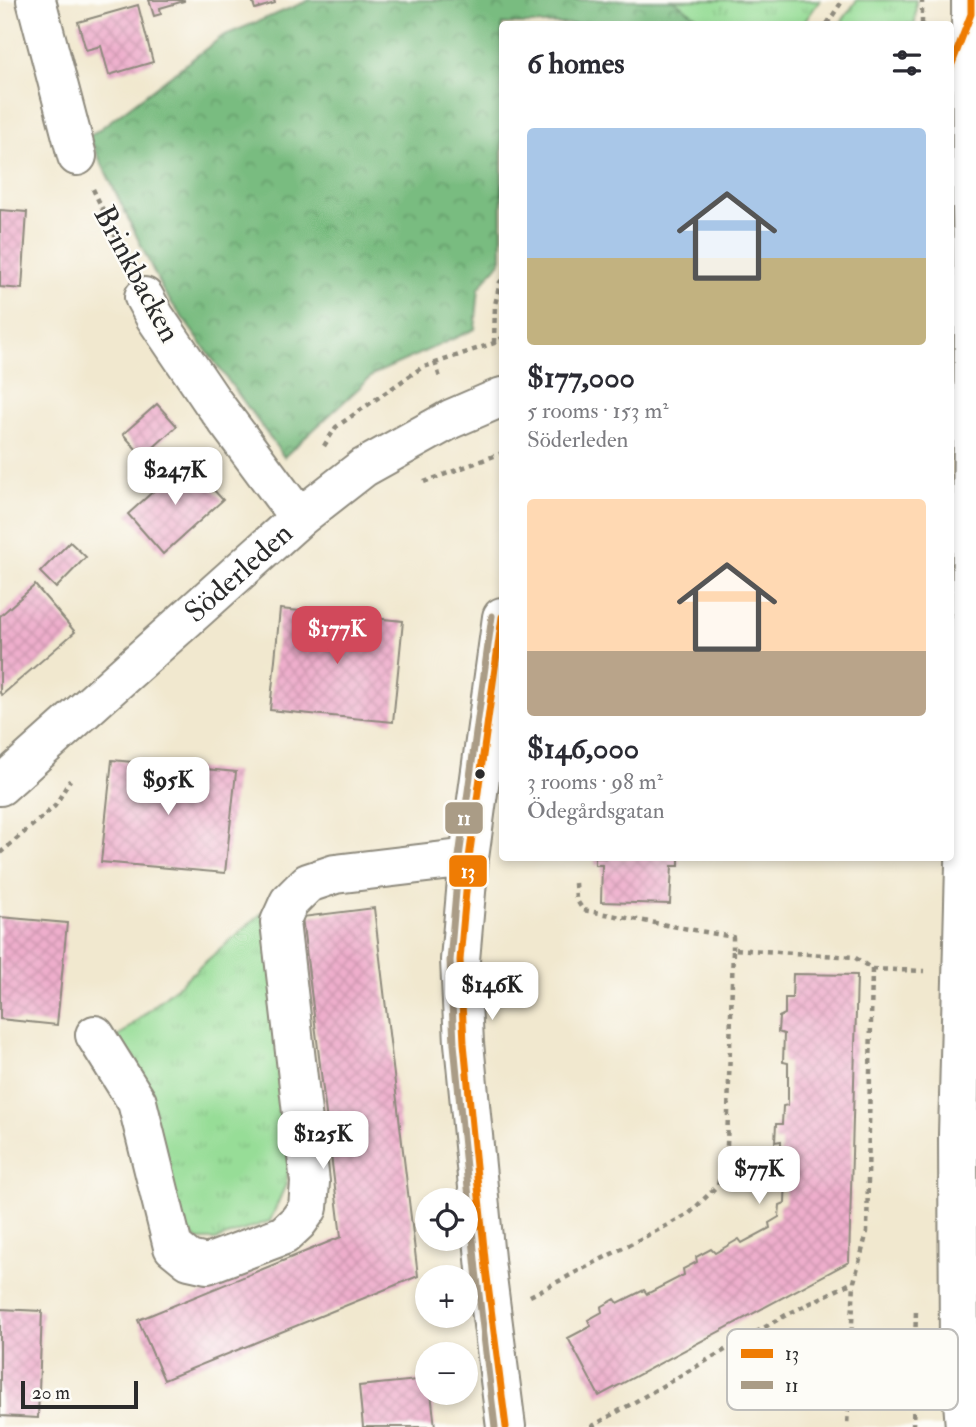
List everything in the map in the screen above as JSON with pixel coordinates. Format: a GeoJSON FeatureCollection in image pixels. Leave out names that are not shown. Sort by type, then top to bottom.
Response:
{"type":"FeatureCollection","features":[{"type":"Feature","properties":{"kind":"main road"},"geometry":{"type":"LineString","coordinates":[[36,0],[77,156]]}},
{"type":"Feature","properties":{"kind":"main road"},"geometry":{"type":"LineString","coordinates":[[954,58],[971,7]]}},
{"type":"Feature","properties":{"kind":"main road"},"geometry":{"type":"LineString","coordinates":[[965,1427],[959,1351],[958,1135],[971,634],[974,321],[966,277],[966,209],[971,7]]}},
{"type":"Feature","properties":{"kind":"main road","name":"Brinkbacken"},"geometry":{"type":"LineString","coordinates":[[144,297],[212,401],[299,518]]}},
{"type":"Feature","properties":{"kind":"main road","name":"Söderleden"},"geometry":{"type":"LineString","coordinates":[[0,786],[299,518],[363,468],[451,419],[499,398]]}},
{"type":"Feature","properties":{"kind":"main road"},"geometry":{"type":"LineString","coordinates":[[499,636],[469,858],[460,960],[465,1056],[506,1427]]}},
{"type":"Feature","properties":{"kind":"main road"},"geometry":{"type":"LineString","coordinates":[[95,1035],[137,1102],[173,1247],[189,1260],[206,1264],[284,1235],[298,1222],[307,1208],[310,1182],[279,922],[289,902],[308,883],[335,874],[469,858]]}},
{"type":"Feature","properties":{"kind":"path"},"geometry":{"type":"LineString","coordinates":[[829,21],[843,0]]}},
{"type":"Feature","properties":{"kind":"path"},"geometry":{"type":"LineString","coordinates":[[922,0],[922,21]]}},
{"type":"Feature","properties":{"kind":"path","name":"Brinkbacken"},"geometry":{"type":"LineString","coordinates":[[77,156],[144,297]]}},
{"type":"Feature","properties":{"kind":"path"},"geometry":{"type":"LineString","coordinates":[[499,287],[495,305],[494,343],[499,341]]}},
{"type":"Feature","properties":{"kind":"path"},"geometry":{"type":"LineString","coordinates":[[492,1316],[689,1214],[718,1185],[727,1146],[733,937],[583,910],[576,899],[575,883]]}},
{"type":"Feature","properties":{"kind":"path"},"geometry":{"type":"LineString","coordinates":[[733,949],[854,957],[872,969],[925,971]]}},
{"type":"Feature","properties":{"kind":"path"},"geometry":{"type":"LineString","coordinates":[[852,1329],[854,1282],[867,1232],[872,969]]}},
{"type":"Feature","properties":{"kind":"path"},"geometry":{"type":"LineString","coordinates":[[762,1329],[854,1282]]}},
{"type":"Feature","properties":{"kind":"path"},"geometry":{"type":"LineString","coordinates":[[591,1427],[727,1349]]}},
{"type":"Feature","properties":{"kind":"green space"},"geometry":{"type":"Polygon","coordinates":[[[310,0],[673,0],[703,21],[499,21],[499,263],[479,288],[475,329],[374,374],[284,457],[163,291],[89,137],[223,36],[310,0]]]}},
{"type":"Feature","properties":{"kind":"green space"},"geometry":{"type":"Polygon","coordinates":[[[673,0],[820,0],[805,21],[703,21],[673,0]]]}},
{"type":"Feature","properties":{"kind":"green space"},"geometry":{"type":"Polygon","coordinates":[[[857,0],[916,0],[915,21],[842,21],[857,0]]]}},
{"type":"Feature","properties":{"kind":"green space"},"geometry":{"type":"Polygon","coordinates":[[[269,907],[293,1142],[286,1184],[270,1221],[216,1240],[198,1240],[183,1227],[117,1038],[269,907]]]}},
{"type":"Feature","properties":{"kind":"building"},"geometry":{"type":"Polygon","coordinates":[[[149,0],[184,1],[160,8],[161,14],[154,16],[149,0]]]}},
{"type":"Feature","properties":{"kind":"building"},"geometry":{"type":"Polygon","coordinates":[[[252,0],[274,0],[275,3],[255,9],[252,0]]]}},
{"type":"Feature","properties":{"kind":"building"},"geometry":{"type":"Polygon","coordinates":[[[138,5],[153,62],[109,75],[101,46],[86,50],[78,22],[138,5]]]}},
{"type":"Feature","properties":{"kind":"building"},"geometry":{"type":"Polygon","coordinates":[[[0,210],[27,212],[22,289],[0,287],[0,210]]]}},
{"type":"Feature","properties":{"kind":"building"},"geometry":{"type":"Polygon","coordinates":[[[157,404],[177,426],[143,457],[123,434],[157,404]]]}},
{"type":"Feature","properties":{"kind":"building"},"geometry":{"type":"Polygon","coordinates":[[[187,461],[223,500],[163,554],[128,514],[187,461]]]}},
{"type":"Feature","properties":{"kind":"building"},"geometry":{"type":"Polygon","coordinates":[[[70,542],[86,557],[56,588],[40,572],[70,542]]]}},
{"type":"Feature","properties":{"kind":"building"},"geometry":{"type":"Polygon","coordinates":[[[35,585],[75,632],[2,695],[0,616],[35,585]]]}},
{"type":"Feature","properties":{"kind":"building"},"geometry":{"type":"Polygon","coordinates":[[[280,609],[403,621],[393,722],[270,710],[280,609]]]}},
{"type":"Feature","properties":{"kind":"building"},"geometry":{"type":"Polygon","coordinates":[[[112,760],[236,772],[225,873],[101,862],[112,760]]]}},
{"type":"Feature","properties":{"kind":"building"},"geometry":{"type":"Polygon","coordinates":[[[595,861],[679,861],[679,866],[672,866],[670,904],[601,902],[602,865],[595,865],[595,861]]]}},
{"type":"Feature","properties":{"kind":"building"},"geometry":{"type":"Polygon","coordinates":[[[374,908],[417,1265],[415,1277],[164,1380],[138,1320],[341,1237],[302,917],[374,908]]]}},
{"type":"Feature","properties":{"kind":"building"},"geometry":{"type":"Polygon","coordinates":[[[0,917],[67,923],[57,1025],[0,1019],[0,917]]]}},
{"type":"Feature","properties":{"kind":"building"},"geometry":{"type":"Polygon","coordinates":[[[793,974],[857,975],[849,1262],[599,1396],[568,1338],[591,1326],[588,1320],[602,1312],[601,1307],[615,1299],[618,1303],[644,1290],[647,1294],[684,1275],[683,1269],[697,1262],[696,1257],[711,1249],[715,1253],[739,1239],[742,1243],[770,1228],[769,1223],[779,1217],[780,1205],[785,1203],[786,1173],[781,1170],[781,1141],[775,1142],[776,1124],[782,1124],[783,1106],[788,1105],[788,1063],[783,1062],[784,1034],[778,1032],[779,1017],[785,1014],[785,998],[792,998],[793,974]]]}},
{"type":"Feature","properties":{"kind":"building"},"geometry":{"type":"Polygon","coordinates":[[[0,1309],[42,1311],[38,1418],[0,1416],[0,1309]]]}},
{"type":"Feature","properties":{"kind":"building"},"geometry":{"type":"Polygon","coordinates":[[[415,1380],[415,1405],[432,1405],[435,1427],[363,1427],[359,1386],[415,1380]]]}},
{"type":"Feature","properties":{"kind":"transit line","name":"13"},"geometry":{"type":"LineString","coordinates":[[954,59],[971,14],[971,0]]}},
{"type":"Feature","properties":{"kind":"transit line","name":"11"},"geometry":{"type":"LineString","coordinates":[[492,616],[459,857],[450,961],[454,1044],[476,1270],[495,1427]]}},
{"type":"Feature","properties":{"kind":"transit line","name":"13"},"geometry":{"type":"LineString","coordinates":[[499,639],[469,858],[460,960],[464,1043],[486,1269],[506,1427]]}}]}
